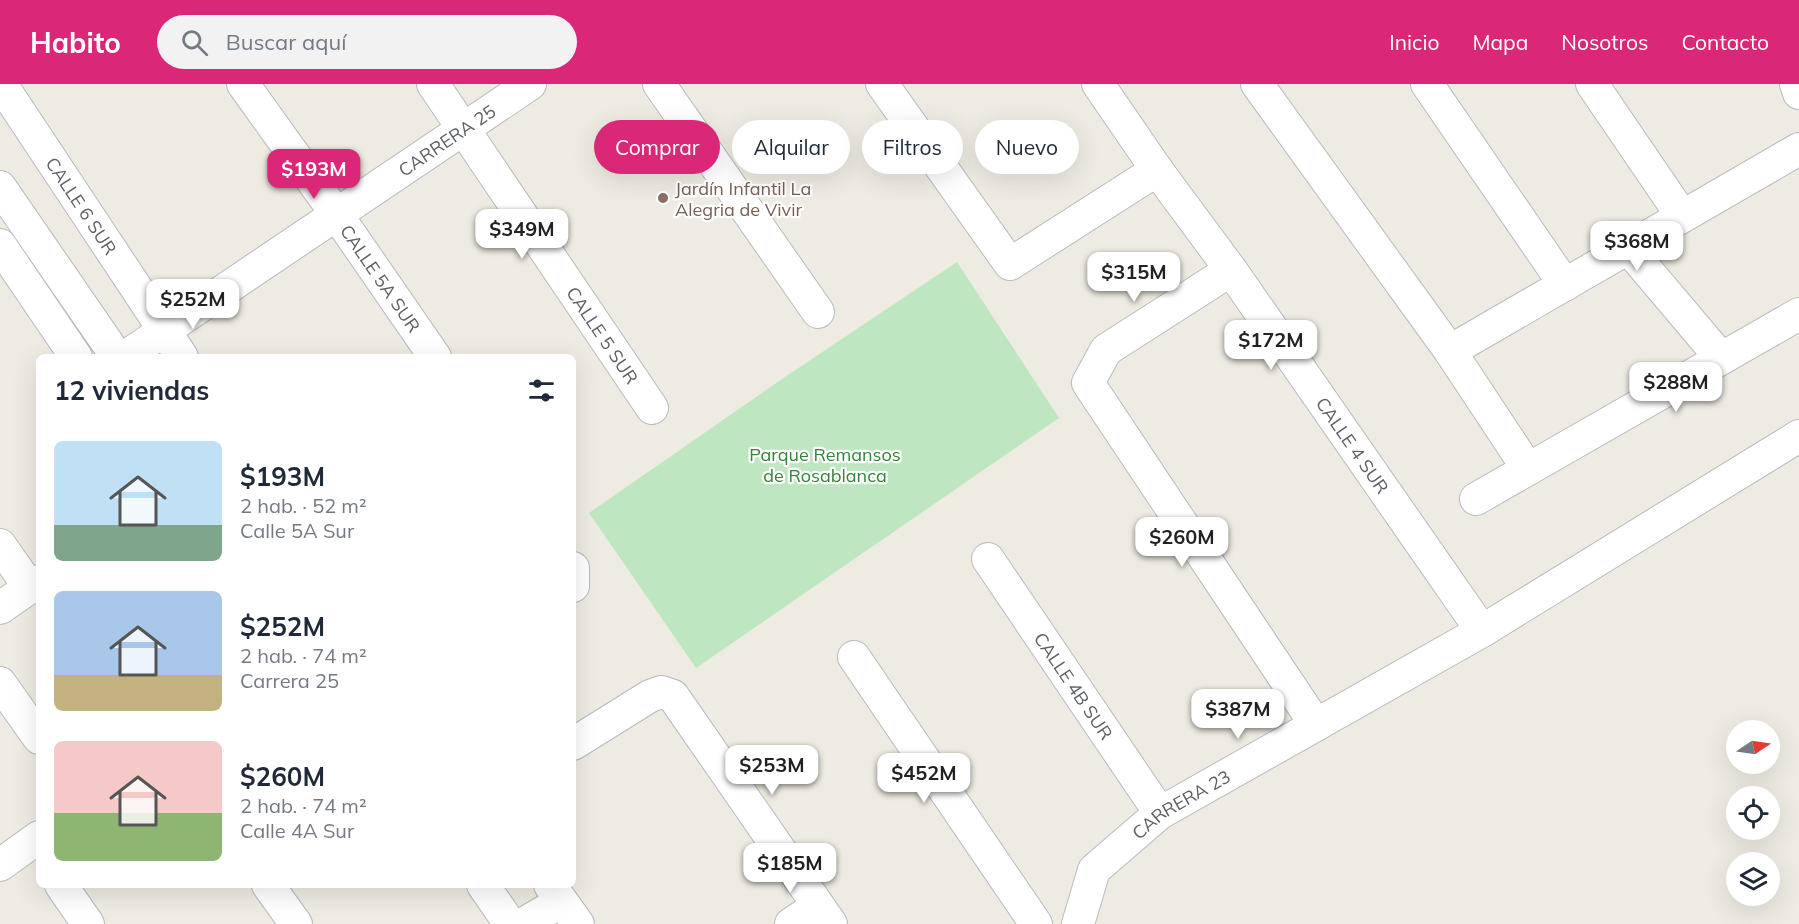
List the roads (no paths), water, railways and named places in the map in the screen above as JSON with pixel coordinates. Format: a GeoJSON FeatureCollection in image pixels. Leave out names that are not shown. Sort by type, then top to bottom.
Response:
{"type":"FeatureCollection","features":[{"type":"Feature","properties":{"kind":"street","name":"CALLE 6 SUR"},"geometry":{"type":"LineString","coordinates":[[1,84],[180,354]]}},
{"type":"Feature","properties":{"kind":"street","name":"CALLE 5A SUR"},"geometry":{"type":"LineString","coordinates":[[243,84],[337,214],[433,354]]}},
{"type":"Feature","properties":{"kind":"street","name":"CALLE 5 SUR"},"geometry":{"type":"LineString","coordinates":[[432,84],[652,408]]}},
{"type":"Feature","properties":{"kind":"street","name":"CARRERA 25"},"geometry":{"type":"LineString","coordinates":[[130,354],[530,84]]}},
{"type":"Feature","properties":{"kind":"street"},"geometry":{"type":"LineString","coordinates":[[659,84],[818,312]]}},
{"type":"Feature","properties":{"kind":"street"},"geometry":{"type":"LineString","coordinates":[[882,84],[1010,264],[1157,170]]}},
{"type":"Feature","properties":{"kind":"street","name":"CALLE 4 SUR"},"geometry":{"type":"LineString","coordinates":[[1098,84],[1157,170],[1231,270],[1482,631]]}},
{"type":"Feature","properties":{"kind":"street"},"geometry":{"type":"LineString","coordinates":[[1257,84],[1450,351],[1528,469]]}},
{"type":"Feature","properties":{"kind":"street"},"geometry":{"type":"LineString","coordinates":[[1427,84],[1565,285]]}},
{"type":"Feature","properties":{"kind":"street"},"geometry":{"type":"LineString","coordinates":[[1592,84],[1682,216]]}},
{"type":"Feature","properties":{"kind":"street"},"geometry":{"type":"LineString","coordinates":[[1796,84],[1799,93]]}},
{"type":"Feature","properties":{"kind":"street"},"geometry":{"type":"LineString","coordinates":[[1450,351],[1799,149]]}},
{"type":"Feature","properties":{"kind":"street"},"geometry":{"type":"LineString","coordinates":[[0,187],[115,354]]}},
{"type":"Feature","properties":{"kind":"street"},"geometry":{"type":"LineString","coordinates":[[0,245],[74,354]]}},
{"type":"Feature","properties":{"kind":"street"},"geometry":{"type":"LineString","coordinates":[[1628,248],[1721,358]]}},
{"type":"Feature","properties":{"kind":"street"},"geometry":{"type":"LineString","coordinates":[[1231,270],[1106,351],[1088,383],[1316,724]]}},
{"type":"Feature","properties":{"kind":"street"},"geometry":{"type":"LineString","coordinates":[[1476,499],[1799,314]]}},
{"type":"Feature","properties":{"kind":"street","name":"CARRERA 23"},"geometry":{"type":"LineString","coordinates":[[1078,924],[1094,870],[1161,813],[1482,631],[1799,436]]}},
{"type":"Feature","properties":{"kind":"street"},"geometry":{"type":"LineString","coordinates":[[0,545],[34,584],[0,608]]}},
{"type":"Feature","properties":{"kind":"street","name":"CALLE 4B SUR"},"geometry":{"type":"LineString","coordinates":[[988,559],[1161,813]]}},
{"type":"Feature","properties":{"kind":"street"},"geometry":{"type":"LineString","coordinates":[[854,657],[1036,924]]}},
{"type":"Feature","properties":{"kind":"street"},"geometry":{"type":"LineString","coordinates":[[0,683],[36,734]]}},
{"type":"Feature","properties":{"kind":"street"},"geometry":{"type":"LineString","coordinates":[[576,742],[650,696],[662,692],[673,696],[824,915],[791,924]]}},
{"type":"Feature","properties":{"kind":"street"},"geometry":{"type":"LineString","coordinates":[[0,866],[36,844]]}},
{"type":"Feature","properties":{"kind":"street"},"geometry":{"type":"LineString","coordinates":[[63,888],[88,924]]}},
{"type":"Feature","properties":{"kind":"street"},"geometry":{"type":"LineString","coordinates":[[270,888],[296,924]]}},
{"type":"Feature","properties":{"kind":"street"},"geometry":{"type":"LineString","coordinates":[[485,888],[510,924]]}},
{"type":"Feature","properties":{"kind":"street"},"geometry":{"type":"LineString","coordinates":[[523,924],[563,904]]}},
{"type":"Feature","properties":{"kind":"place","name":"Jardín Infantil La Alegria de Vivir"},"geometry":{"type":"Point","coordinates":[663,198]}},
{"type":"Feature","properties":{"kind":"park label","name":"Parque Remansos de Rosablanca"},"geometry":{"type":"Point","coordinates":[825,464]}}]}
